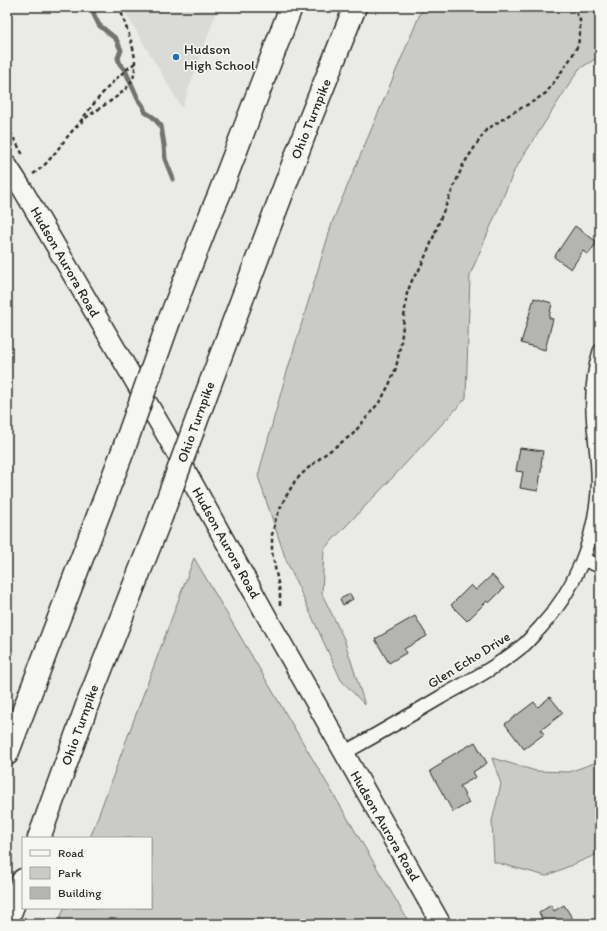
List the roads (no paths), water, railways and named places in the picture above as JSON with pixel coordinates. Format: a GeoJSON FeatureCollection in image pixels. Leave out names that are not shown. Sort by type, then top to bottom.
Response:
{"type":"FeatureCollection","features":[{"type":"Feature","properties":{"kind":"highway"},"geometry":{"type":"LineString","coordinates":[[7,754],[124,448],[169,321],[291,7]]}},
{"type":"Feature","properties":{"kind":"highway","name":"Ohio Turnpike"},"geometry":{"type":"LineString","coordinates":[[39,837],[89,700],[161,517],[309,122],[355,7]]}},
{"type":"Feature","properties":{"kind":"highway"},"geometry":{"type":"LineString","coordinates":[[7,921],[22,883]]}},
{"type":"Feature","properties":{"kind":"street","name":"Hudson Aurora Road"},"geometry":{"type":"LineString","coordinates":[[7,165],[165,433],[263,610],[441,924]]}},
{"type":"Feature","properties":{"kind":"street","name":"Glen Echo Drive"},"geometry":{"type":"LineString","coordinates":[[344,753],[498,664],[526,643],[549,618],[560,603],[584,560],[593,527],[598,493],[598,462],[592,394],[600,351]]}},
{"type":"Feature","properties":{"kind":"street"},"geometry":{"type":"LineString","coordinates":[[584,560],[600,566]]}},
{"type":"Feature","properties":{"kind":"waterway"},"geometry":{"type":"LineString","coordinates":[[93,7],[94,15],[99,25],[116,39],[121,50],[118,58],[120,64],[125,70],[145,112],[153,117],[161,126],[165,159],[173,179]]}},
{"type":"Feature","properties":{"kind":"place","name":"Hudson High School"},"geometry":{"type":"Point","coordinates":[176,57]}}]}
